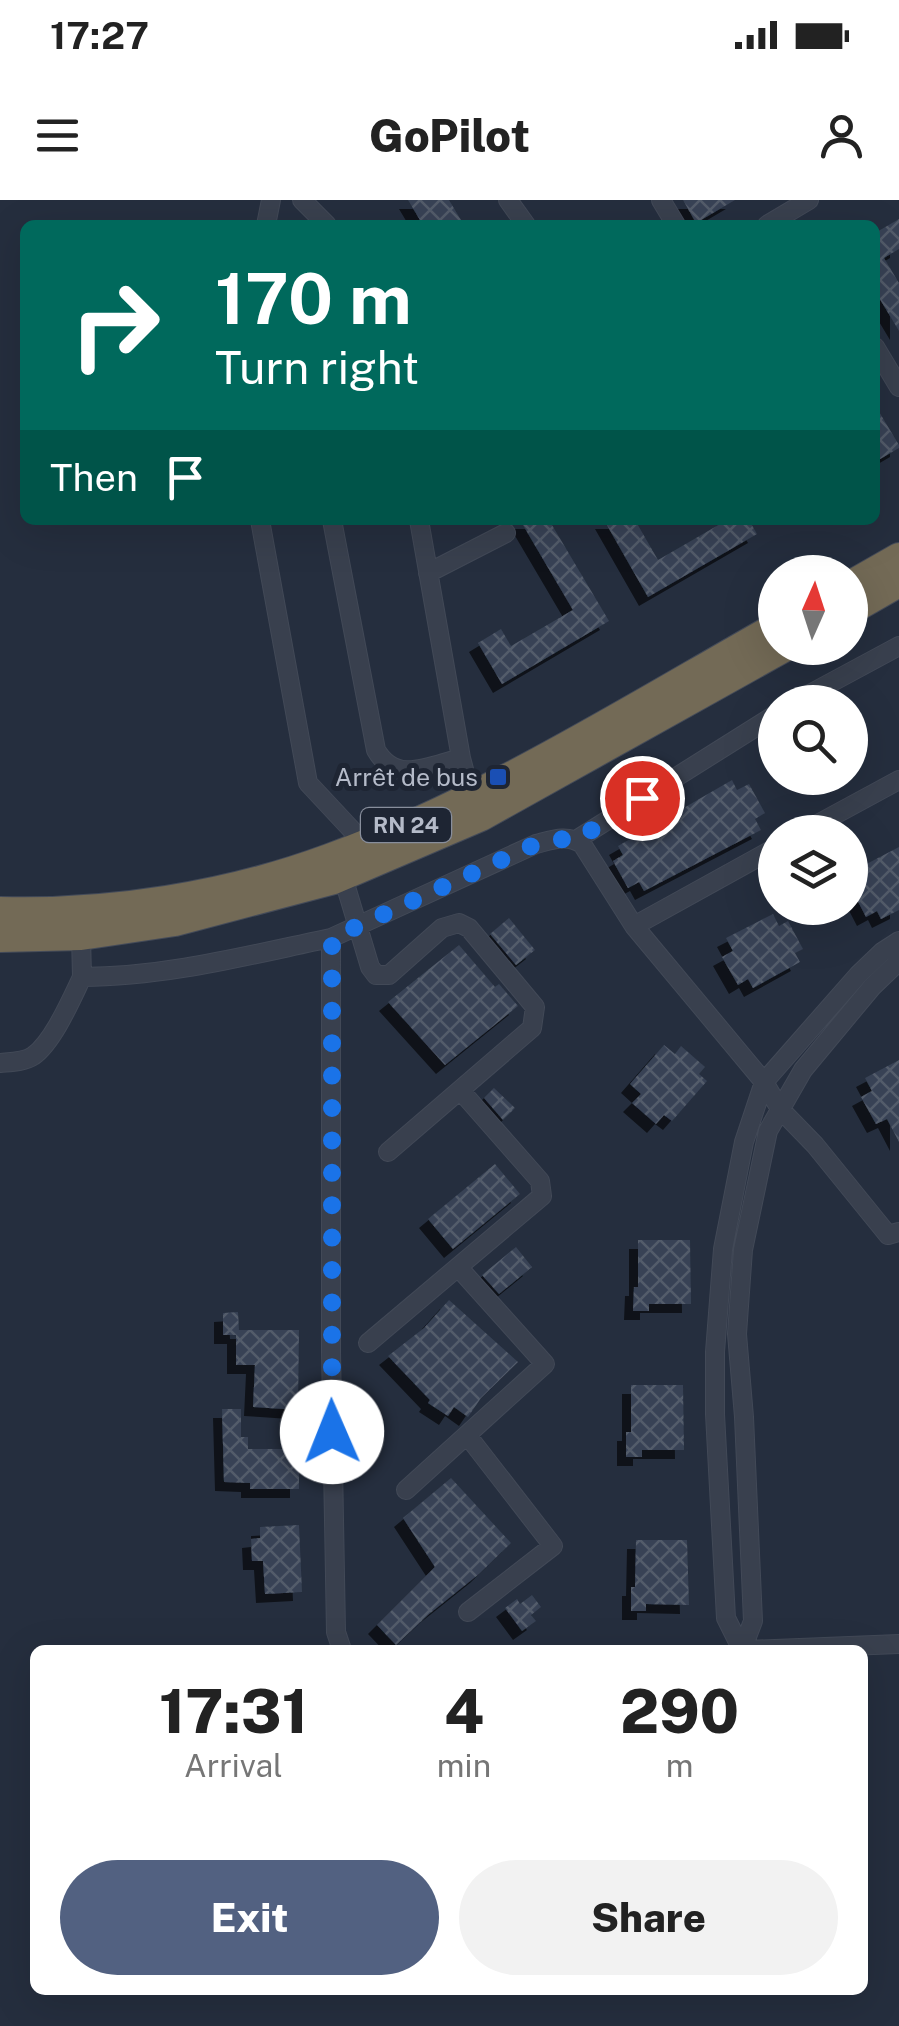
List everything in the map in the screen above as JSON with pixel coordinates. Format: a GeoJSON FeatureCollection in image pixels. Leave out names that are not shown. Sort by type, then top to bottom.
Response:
{"type":"FeatureCollection","features":[{"type":"Feature","properties":{"kind":"highway"},"geometry":{"type":"LineString","coordinates":[[868,575],[899,557]]}},
{"type":"Feature","properties":{"kind":"highway"},"geometry":{"type":"LineString","coordinates":[[868,600],[899,583]]}},
{"type":"Feature","properties":{"kind":"highway","name":"RN 24"},"geometry":{"type":"LineString","coordinates":[[0,911],[48,912],[172,898],[259,880],[364,843],[471,796],[758,636]]}},
{"type":"Feature","properties":{"kind":"highway","name":"RN 24"},"geometry":{"type":"LineString","coordinates":[[0,938],[81,936],[176,922],[343,877],[481,817],[758,663]]}},
{"type":"Feature","properties":{"kind":"street"},"geometry":{"type":"LineString","coordinates":[[302,200],[322,220]]}},
{"type":"Feature","properties":{"kind":"street"},"geometry":{"type":"LineString","coordinates":[[793,212],[809,200]]}},
{"type":"Feature","properties":{"kind":"street"},"geometry":{"type":"LineString","coordinates":[[880,355],[899,387]]}},
{"type":"Feature","properties":{"kind":"street"},"geometry":{"type":"LineString","coordinates":[[261,525],[308,784],[364,843]]}},
{"type":"Feature","properties":{"kind":"street"},"geometry":{"type":"LineString","coordinates":[[333,525],[376,750],[384,764],[395,771],[461,758]]}},
{"type":"Feature","properties":{"kind":"street"},"geometry":{"type":"LineString","coordinates":[[420,525],[471,796]]}},
{"type":"Feature","properties":{"kind":"street"},"geometry":{"type":"LineString","coordinates":[[428,573],[506,533]]}},
{"type":"Feature","properties":{"kind":"street"},"geometry":{"type":"LineString","coordinates":[[827,685],[899,646]]}},
{"type":"Feature","properties":{"kind":"street"},"geometry":{"type":"LineString","coordinates":[[576,840],[758,726]]}},
{"type":"Feature","properties":{"kind":"street"},"geometry":{"type":"LineString","coordinates":[[834,815],[899,780]]}},
{"type":"Feature","properties":{"kind":"street"},"geometry":{"type":"LineString","coordinates":[[82,978],[187,967],[332,938],[536,844],[555,839],[576,840],[634,926],[764,1082],[780,1109],[814,1144],[888,1235],[899,1232]]}},
{"type":"Feature","properties":{"kind":"street"},"geometry":{"type":"LineString","coordinates":[[634,926],[758,857]]}},
{"type":"Feature","properties":{"kind":"street"},"geometry":{"type":"LineString","coordinates":[[343,877],[372,972],[384,976],[447,924],[464,924],[532,1000],[536,1014],[532,1028],[388,1152]]}},
{"type":"Feature","properties":{"kind":"street"},"geometry":{"type":"LineString","coordinates":[[0,1063],[28,1059],[36,1053],[66,1011],[82,978],[81,936]]}},
{"type":"Feature","properties":{"kind":"street"},"geometry":{"type":"LineString","coordinates":[[332,938],[331,1352],[336,1632],[340,1645]]}},
{"type":"Feature","properties":{"kind":"street"},"geometry":{"type":"LineString","coordinates":[[741,1645],[726,1618],[715,1352],[724,1249],[744,1142],[764,1082],[858,974],[899,941]]}},
{"type":"Feature","properties":{"kind":"street"},"geometry":{"type":"LineString","coordinates":[[745,1645],[752,1621],[737,1334],[743,1250],[768,1131],[803,1070],[899,961]]}},
{"type":"Feature","properties":{"kind":"street"},"geometry":{"type":"LineString","coordinates":[[368,1343],[539,1200],[543,1191],[540,1181],[460,1090]]}},
{"type":"Feature","properties":{"kind":"street"},"geometry":{"type":"LineString","coordinates":[[406,1490],[546,1364],[458,1268]]}},
{"type":"Feature","properties":{"kind":"street"},"geometry":{"type":"LineString","coordinates":[[467,1435],[552,1546],[468,1612]]}},
{"type":"Feature","properties":{"kind":"street"},"geometry":{"type":"LineString","coordinates":[[868,1645],[899,1644]]}},
{"type":"Feature","properties":{"kind":"building"},"geometry":{"type":"Polygon","coordinates":[[[408,200],[449,200],[461,220],[420,220],[408,200]]]}},
{"type":"Feature","properties":{"kind":"building"},"geometry":{"type":"Polygon","coordinates":[[[683,200],[735,200],[701,220],[694,220],[683,200]]]}},
{"type":"Feature","properties":{"kind":"building"},"geometry":{"type":"Polygon","coordinates":[[[899,219],[899,249],[884,258],[899,283],[899,331],[880,299],[880,230],[899,219]]]}},
{"type":"Feature","properties":{"kind":"building"},"geometry":{"type":"Polygon","coordinates":[[[880,413],[899,445],[880,459],[880,413]]]}},
{"type":"Feature","properties":{"kind":"building"},"geometry":{"type":"Polygon","coordinates":[[[523,525],[552,525],[609,621],[502,684],[478,643],[501,629],[511,646],[573,610],[523,525]]]}},
{"type":"Feature","properties":{"kind":"building"},"geometry":{"type":"Polygon","coordinates":[[[607,525],[638,525],[658,560],[718,525],[752,525],[757,534],[648,597],[607,525]]]}},
{"type":"Feature","properties":{"kind":"building"},"geometry":{"type":"Polygon","coordinates":[[[732,780],[737,790],[749,784],[765,813],[755,819],[758,832],[644,891],[639,882],[628,888],[613,861],[623,855],[618,846],[732,780]]]}},
{"type":"Feature","properties":{"kind":"building"},"geometry":{"type":"Polygon","coordinates":[[[899,847],[899,910],[881,919],[877,911],[868,916],[868,863],[899,847]]]}},
{"type":"Feature","properties":{"kind":"building"},"geometry":{"type":"Polygon","coordinates":[[[509,918],[535,950],[516,965],[490,934],[509,918]]]}},
{"type":"Feature","properties":{"kind":"building"},"geometry":{"type":"Polygon","coordinates":[[[758,922],[758,925],[790,925],[803,949],[795,953],[800,962],[753,988],[748,979],[738,985],[722,957],[733,951],[726,938],[758,922]]]}},
{"type":"Feature","properties":{"kind":"building"},"geometry":{"type":"Polygon","coordinates":[[[459,945],[495,987],[499,984],[518,1006],[445,1065],[388,1002],[459,945]]]}},
{"type":"Feature","properties":{"kind":"building"},"geometry":{"type":"Polygon","coordinates":[[[664,1045],[675,1054],[681,1046],[705,1067],[699,1074],[707,1081],[672,1121],[664,1115],[656,1124],[632,1103],[641,1094],[630,1084],[664,1045]]]}},
{"type":"Feature","properties":{"kind":"building"},"geometry":{"type":"Polygon","coordinates":[[[899,1060],[899,1142],[887,1119],[876,1124],[861,1097],[872,1091],[865,1078],[899,1060]]]}},
{"type":"Feature","properties":{"kind":"building"},"geometry":{"type":"Polygon","coordinates":[[[494,1088],[515,1108],[503,1120],[484,1098],[494,1088]]]}},
{"type":"Feature","properties":{"kind":"building"},"geometry":{"type":"Polygon","coordinates":[[[495,1164],[520,1194],[453,1249],[428,1219],[495,1164]]]}},
{"type":"Feature","properties":{"kind":"building"},"geometry":{"type":"Polygon","coordinates":[[[638,1240],[690,1240],[691,1304],[649,1304],[649,1311],[633,1311],[634,1287],[638,1287],[638,1240]]]}},
{"type":"Feature","properties":{"kind":"building"},"geometry":{"type":"Polygon","coordinates":[[[516,1247],[532,1267],[499,1294],[482,1275],[516,1247]]]}},
{"type":"Feature","properties":{"kind":"building"},"geometry":{"type":"Polygon","coordinates":[[[449,1300],[518,1362],[481,1398],[468,1417],[454,1407],[448,1416],[428,1403],[430,1400],[388,1356],[424,1328],[449,1300]]]}},
{"type":"Feature","properties":{"kind":"building"},"geometry":{"type":"Polygon","coordinates":[[[238,1312],[239,1330],[299,1330],[298,1410],[253,1407],[255,1365],[236,1365],[236,1335],[223,1335],[223,1313],[238,1312]]]}},
{"type":"Feature","properties":{"kind":"building"},"geometry":{"type":"Polygon","coordinates":[[[631,1385],[683,1385],[684,1450],[642,1450],[642,1457],[626,1457],[626,1432],[631,1432],[631,1385]]]}},
{"type":"Feature","properties":{"kind":"building"},"geometry":{"type":"Polygon","coordinates":[[[222,1409],[241,1409],[241,1437],[248,1437],[248,1449],[299,1449],[299,1489],[250,1489],[250,1483],[224,1482],[222,1409]]]}},
{"type":"Feature","properties":{"kind":"building"},"geometry":{"type":"Polygon","coordinates":[[[451,1478],[511,1543],[396,1645],[377,1625],[435,1567],[403,1518],[451,1478]]]}},
{"type":"Feature","properties":{"kind":"building"},"geometry":{"type":"Polygon","coordinates":[[[299,1525],[302,1592],[265,1594],[263,1561],[252,1561],[251,1539],[260,1538],[260,1527],[299,1525]]]}},
{"type":"Feature","properties":{"kind":"building"},"geometry":{"type":"Polygon","coordinates":[[[636,1540],[687,1540],[689,1605],[646,1604],[646,1611],[631,1611],[636,1540]]]}},
{"type":"Feature","properties":{"kind":"building"},"geometry":{"type":"Polygon","coordinates":[[[532,1595],[541,1607],[531,1615],[536,1621],[522,1631],[505,1608],[532,1595]]]}},
{"type":"Feature","properties":{"kind":"place","name":"Arrêt de bus"},"geometry":{"type":"Point","coordinates":[498,777]}},
{"type":"Feature","properties":{"kind":"route"},"geometry":{"type":"LineString","coordinates":[[332,1432],[332,938],[536,844],[555,839],[576,840],[642,798]]}}]}
